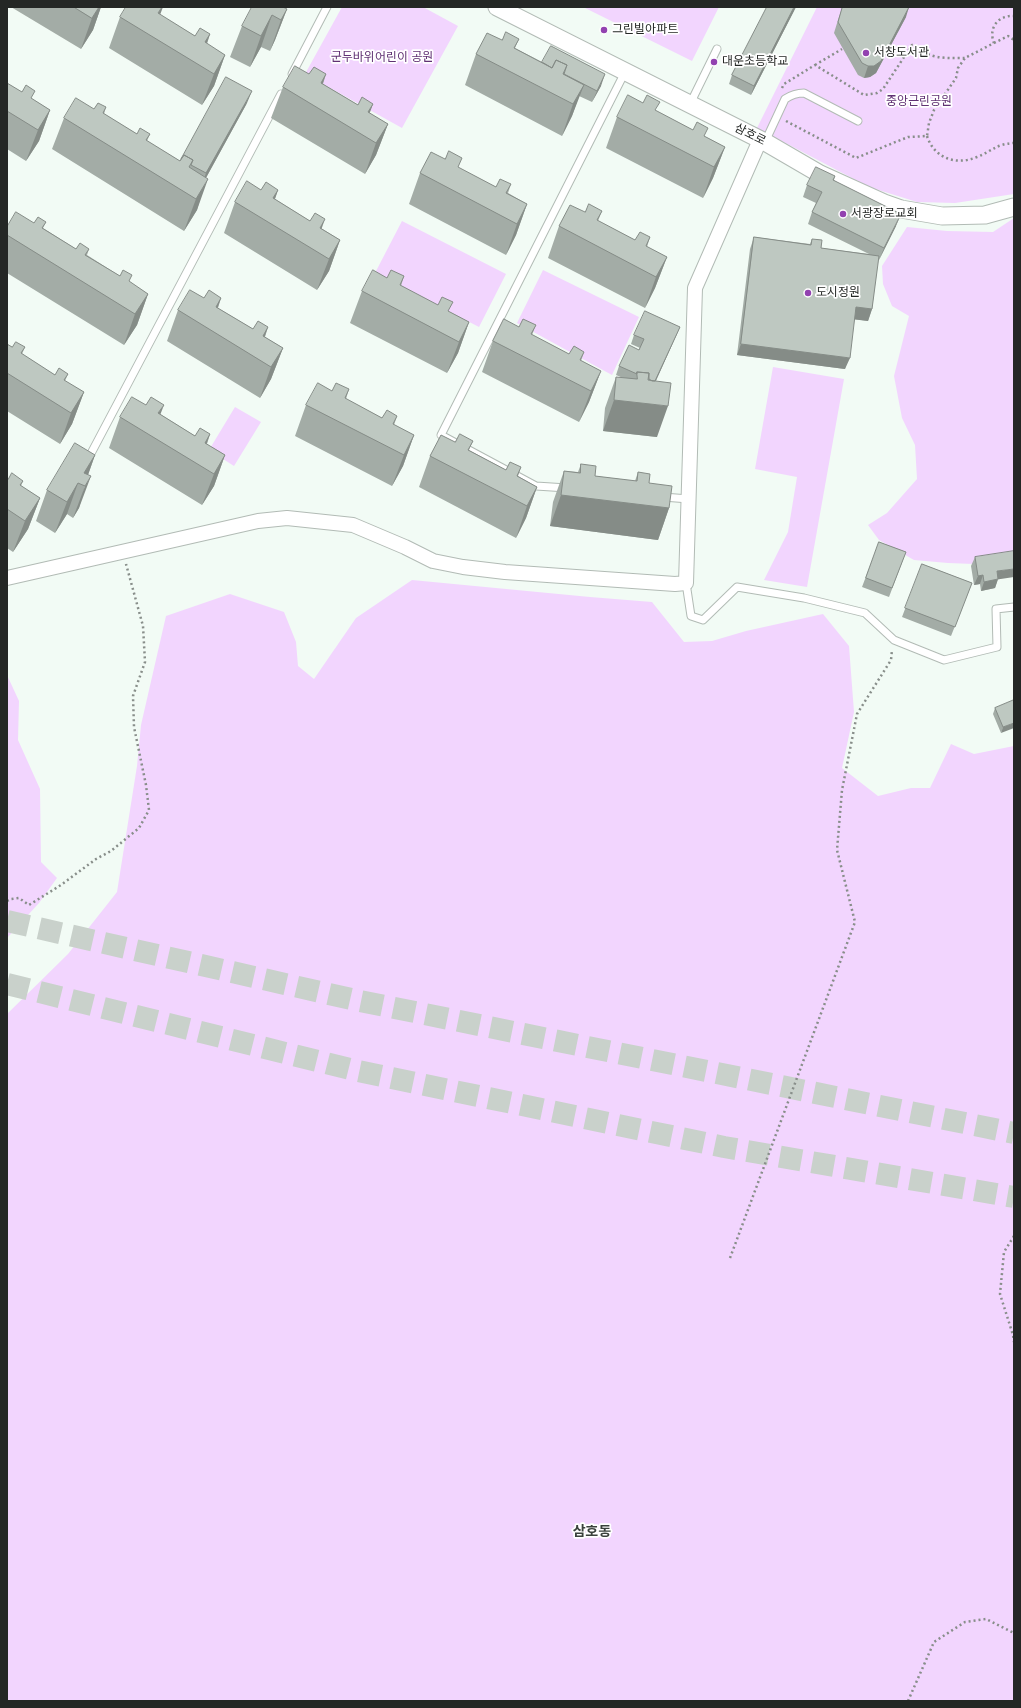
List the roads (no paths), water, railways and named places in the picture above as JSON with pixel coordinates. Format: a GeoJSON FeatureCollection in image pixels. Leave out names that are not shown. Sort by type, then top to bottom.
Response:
{"type":"FeatureCollection","features":[{"type":"Feature","properties":{"kind":"street","name":"삼호로"},"geometry":{"type":"LineString","coordinates":[[497,7],[763,141],[820,174],[901,209],[942,216],[961,216],[985,215],[1014,207]]}},
{"type":"Feature","properties":{"kind":"street"},"geometry":{"type":"LineString","coordinates":[[7,578],[258,521],[287,518],[353,525],[405,546],[433,561],[463,567],[512,573],[675,584],[686,583],[695,288],[763,141]]}},
{"type":"Feature","properties":{"kind":"lane"},"geometry":{"type":"LineString","coordinates":[[84,468],[327,7]]}},
{"type":"Feature","properties":{"kind":"lane"},"geometry":{"type":"LineString","coordinates":[[690,104],[718,49]]}},
{"type":"Feature","properties":{"kind":"lane"},"geometry":{"type":"LineString","coordinates":[[574,489],[536,486],[441,434],[625,72]]}},
{"type":"Feature","properties":{"kind":"lane"},"geometry":{"type":"LineString","coordinates":[[763,141],[778,117],[785,99],[798,93],[804,93],[858,121]]}},
{"type":"Feature","properties":{"kind":"lane"},"geometry":{"type":"LineString","coordinates":[[658,496],[689,499]]}},
{"type":"Feature","properties":{"kind":"lane"},"geometry":{"type":"LineString","coordinates":[[686,583],[691,616],[703,620],[738,587],[804,598],[865,613],[894,640],[944,660],[997,647],[996,610],[1014,607]]}},
{"type":"Feature","properties":{"kind":"tunnel"},"geometry":{"type":"LineString","coordinates":[[7,921],[360,1001],[1014,1133]]}},
{"type":"Feature","properties":{"kind":"tunnel"},"geometry":{"type":"LineString","coordinates":[[7,984],[358,1071],[724,1147],[1014,1197]]}},
{"type":"Feature","properties":{"kind":"place","name":"그린빌아파트"},"geometry":{"type":"Point","coordinates":[604,30]}},
{"type":"Feature","properties":{"kind":"place","name":"서창도서관"},"geometry":{"type":"Point","coordinates":[866,53]}},
{"type":"Feature","properties":{"kind":"place","name":"대운초등학교"},"geometry":{"type":"Point","coordinates":[714,62]}},
{"type":"Feature","properties":{"kind":"place","name":"서광장로교회"},"geometry":{"type":"Point","coordinates":[843,214]}},
{"type":"Feature","properties":{"kind":"place","name":"도시정원"},"geometry":{"type":"Point","coordinates":[808,293]}},
{"type":"Feature","properties":{"kind":"district","name":"삼호동"},"geometry":{"type":"Point","coordinates":[592,1532]}},
{"type":"Feature","properties":{"kind":"park label","name":"군두바위어린이 공원"},"geometry":{"type":"Point","coordinates":[382,58]}},
{"type":"Feature","properties":{"kind":"park label","name":"중앙근린공원"},"geometry":{"type":"Point","coordinates":[919,102]}}]}
